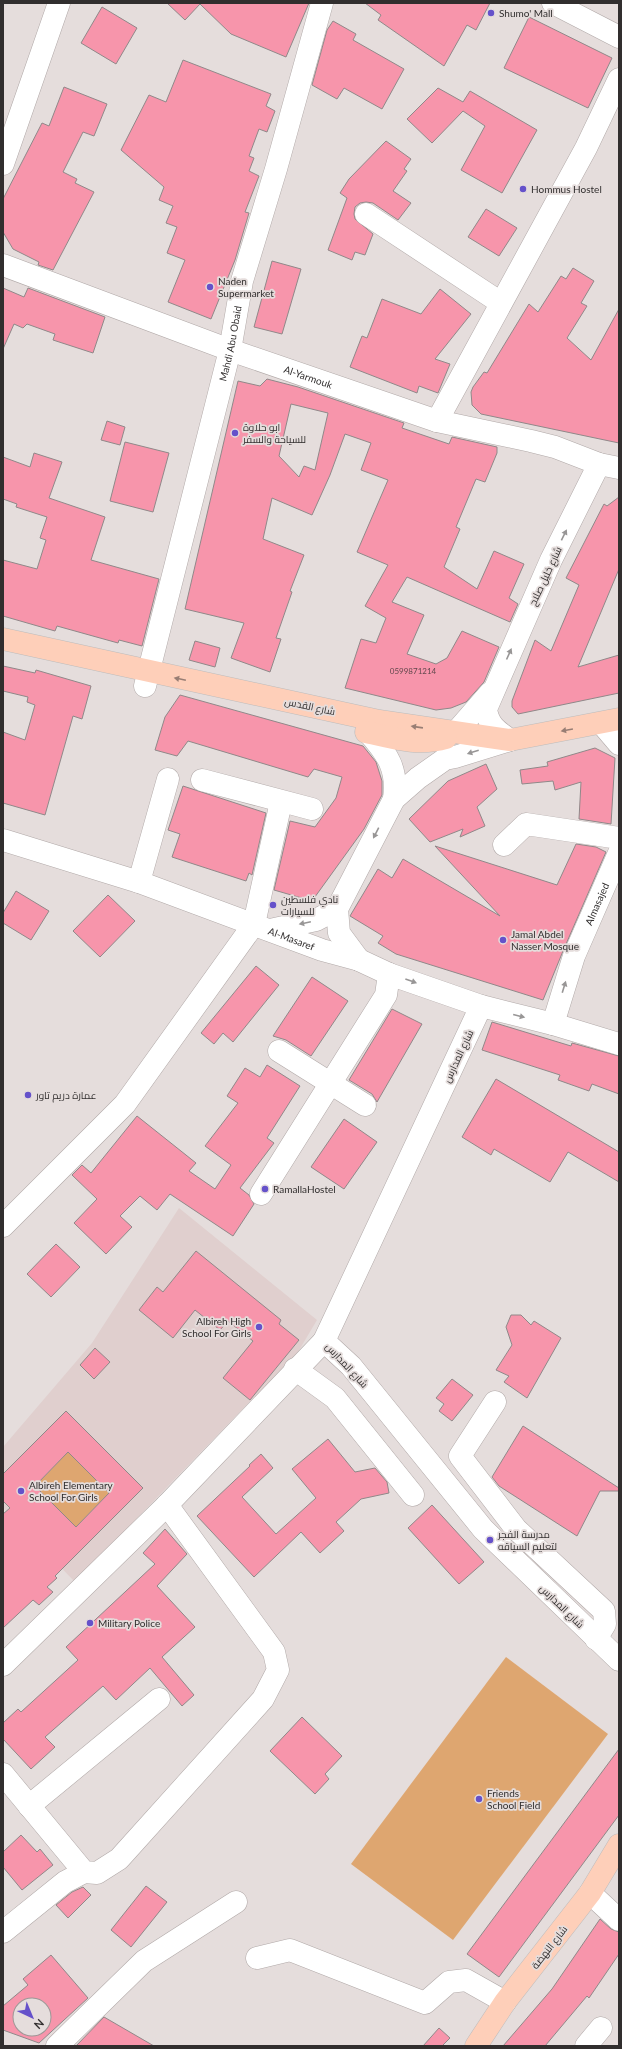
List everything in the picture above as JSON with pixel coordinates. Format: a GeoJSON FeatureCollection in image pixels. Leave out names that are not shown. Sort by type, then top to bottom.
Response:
{"type":"FeatureCollection","features":[{"type":"Feature","properties":{"kind":"main road","name":"شارع القدس"},"geometry":{"type":"LineString","coordinates":[[3,639],[147,679],[379,721],[510,740],[610,721]]}},
{"type":"Feature","properties":{"kind":"main road"},"geometry":{"type":"LineString","coordinates":[[3,653],[147,679],[399,740],[425,742],[450,737],[456,732]]}},
{"type":"Feature","properties":{"kind":"main road","name":"شارع النهضة"},"geometry":{"type":"LineString","coordinates":[[476,2046],[505,2002],[590,1893],[619,1846]]}},
{"type":"Feature","properties":{"kind":"street"},"geometry":{"type":"LineString","coordinates":[[3,164],[59,3]]}},
{"type":"Feature","properties":{"kind":"street","name":"Mahdi Abu Obaid"},"geometry":{"type":"LineString","coordinates":[[147,679],[230,350],[242,281],[276,169],[322,3]]}},
{"type":"Feature","properties":{"kind":"street"},"geometry":{"type":"LineString","coordinates":[[553,3],[581,10],[619,37]]}},
{"type":"Feature","properties":{"kind":"street"},"geometry":{"type":"LineString","coordinates":[[437,421],[586,148],[619,79]]}},
{"type":"Feature","properties":{"kind":"street"},"geometry":{"type":"LineString","coordinates":[[366,214],[501,303]]}},
{"type":"Feature","properties":{"kind":"street","name":"Al-Yarmouk"},"geometry":{"type":"LineString","coordinates":[[3,265],[230,350],[437,421],[537,442],[609,466]]}},
{"type":"Feature","properties":{"kind":"street","name":"شارع خليل صلاح"},"geometry":{"type":"LineString","coordinates":[[510,740],[494,729],[487,718],[486,708],[551,560],[609,466]]}},
{"type":"Feature","properties":{"kind":"street"},"geometry":{"type":"LineString","coordinates":[[456,732],[494,689]]}},
{"type":"Feature","properties":{"kind":"street"},"geometry":{"type":"LineString","coordinates":[[610,721],[619,744]]}},
{"type":"Feature","properties":{"kind":"street"},"geometry":{"type":"LineString","coordinates":[[337,909],[394,799],[396,784],[392,766],[387,754],[369,733]]}},
{"type":"Feature","properties":{"kind":"street"},"geometry":{"type":"LineString","coordinates":[[394,799],[418,778],[445,759],[510,740]]}},
{"type":"Feature","properties":{"kind":"street"},"geometry":{"type":"LineString","coordinates":[[139,882],[168,779]]}},
{"type":"Feature","properties":{"kind":"street"},"geometry":{"type":"LineString","coordinates":[[202,780],[312,809]]}},
{"type":"Feature","properties":{"kind":"street"},"geometry":{"type":"LineString","coordinates":[[3,1226],[125,1104],[262,927],[282,802]]}},
{"type":"Feature","properties":{"kind":"street"},"geometry":{"type":"LineString","coordinates":[[504,845],[526,824],[619,838]]}},
{"type":"Feature","properties":{"kind":"street"},"geometry":{"type":"LineString","coordinates":[[3,840],[139,882],[262,927]]}},
{"type":"Feature","properties":{"kind":"street","name":"Almasajed"},"geometry":{"type":"LineString","coordinates":[[552,1024],[574,956],[619,853]]}},
{"type":"Feature","properties":{"kind":"street","name":"Al-Masaref"},"geometry":{"type":"LineString","coordinates":[[262,927],[316,920],[337,909],[339,933],[359,960]]}},
{"type":"Feature","properties":{"kind":"street","name":"Al-Masaref"},"geometry":{"type":"LineString","coordinates":[[262,927],[322,950],[359,960],[389,974],[481,1006],[552,1024],[619,1044]]}},
{"type":"Feature","properties":{"kind":"street"},"geometry":{"type":"LineString","coordinates":[[261,1194],[386,995],[389,974]]}},
{"type":"Feature","properties":{"kind":"street","name":"شارع المدارس"},"geometry":{"type":"LineString","coordinates":[[481,1006],[324,1341],[351,1366],[483,1529],[619,1660]]}},
{"type":"Feature","properties":{"kind":"street"},"geometry":{"type":"LineString","coordinates":[[279,1051],[365,1105]]}},
{"type":"Feature","properties":{"kind":"street"},"geometry":{"type":"LineString","coordinates":[[3,1665],[167,1505],[295,1369],[324,1341]]}},
{"type":"Feature","properties":{"kind":"street"},"geometry":{"type":"LineString","coordinates":[[295,1369],[335,1398],[413,1495]]}},
{"type":"Feature","properties":{"kind":"street"},"geometry":{"type":"LineString","coordinates":[[495,1402],[460,1456],[516,1529],[604,1611],[605,1624],[596,1639]]}},
{"type":"Feature","properties":{"kind":"street"},"geometry":{"type":"LineString","coordinates":[[3,1932],[66,1882],[84,1872],[97,1873],[119,1859],[263,1699],[278,1670],[274,1652],[167,1505]]}},
{"type":"Feature","properties":{"kind":"street"},"geometry":{"type":"LineString","coordinates":[[28,1806],[159,1699]]}},
{"type":"Feature","properties":{"kind":"street"},"geometry":{"type":"LineString","coordinates":[[3,1774],[84,1872]]}},
{"type":"Feature","properties":{"kind":"street"},"geometry":{"type":"LineString","coordinates":[[590,1893],[619,1920]]}},
{"type":"Feature","properties":{"kind":"street"},"geometry":{"type":"LineString","coordinates":[[57,2046],[144,1961],[236,1902]]}},
{"type":"Feature","properties":{"kind":"street"},"geometry":{"type":"LineString","coordinates":[[257,1958],[290,1950],[425,2003],[449,1982],[466,1980],[505,2002]]}},
{"type":"Feature","properties":{"kind":"street"},"geometry":{"type":"LineString","coordinates":[[586,2046],[602,2028]]}},
{"type":"Feature","properties":{"kind":"shaded area"},"geometry":{"type":"Polygon","coordinates":[[[179,1208],[317,1320],[298,1352],[75,1582],[3,1508],[3,1447],[92,1343],[179,1208]]]}},
{"type":"Feature","properties":{"kind":"shaded area"},"geometry":{"type":"Polygon","coordinates":[[[68,1452],[109,1493],[76,1527],[35,1486],[68,1452]]]}},
{"type":"Feature","properties":{"kind":"shaded area","name":"Friends School Field"},"geometry":{"type":"Polygon","coordinates":[[[506,1657],[608,1734],[453,1940],[351,1864],[506,1657]]]}},
{"type":"Feature","properties":{"kind":"building"},"geometry":{"type":"Polygon","coordinates":[[[167,3],[309,3],[286,57],[231,34],[200,4],[185,20],[167,3]]]}},
{"type":"Feature","properties":{"kind":"building"},"geometry":{"type":"Polygon","coordinates":[[[365,3],[490,3],[476,30],[467,25],[444,66],[378,20],[381,15],[365,3]]]}},
{"type":"Feature","properties":{"kind":"building"},"geometry":{"type":"Polygon","coordinates":[[[102,7],[137,28],[116,64],[81,43],[102,7]]]}},
{"type":"Feature","properties":{"kind":"building"},"geometry":{"type":"Polygon","coordinates":[[[529,17],[612,58],[588,108],[504,68],[529,17]]]}},
{"type":"Feature","properties":{"kind":"building"},"geometry":{"type":"Polygon","coordinates":[[[333,21],[356,34],[353,40],[404,69],[382,109],[344,88],[337,99],[312,85],[327,30],[333,21]]]}},
{"type":"Feature","properties":{"kind":"building"},"geometry":{"type":"Polygon","coordinates":[[[183,60],[271,94],[266,106],[275,111],[267,132],[259,129],[249,156],[254,158],[249,171],[259,176],[245,212],[249,213],[235,260],[211,319],[168,302],[185,260],[167,253],[177,227],[166,223],[173,206],[159,200],[164,187],[121,150],[149,95],[166,102],[183,60]]]}},
{"type":"Feature","properties":{"kind":"building"},"geometry":{"type":"Polygon","coordinates":[[[64,87],[107,104],[94,136],[83,132],[63,172],[77,179],[75,183],[94,192],[53,270],[38,265],[39,262],[13,249],[3,232],[3,199],[42,123],[49,126],[64,87]]]}},
{"type":"Feature","properties":{"kind":"building"},"geometry":{"type":"Polygon","coordinates":[[[438,88],[463,102],[470,91],[537,130],[502,193],[461,170],[485,126],[463,111],[432,143],[407,119],[438,88]]]}},
{"type":"Feature","properties":{"kind":"building"},"geometry":{"type":"Polygon","coordinates":[[[386,141],[411,159],[404,169],[407,171],[393,191],[411,203],[398,220],[373,203],[360,203],[355,207],[355,219],[373,234],[365,255],[355,252],[352,260],[328,250],[347,198],[340,193],[349,179],[386,141]]]}},
{"type":"Feature","properties":{"kind":"building"},"geometry":{"type":"Polygon","coordinates":[[[486,209],[517,228],[499,256],[468,237],[486,209]]]}},
{"type":"Feature","properties":{"kind":"building"},"geometry":{"type":"Polygon","coordinates":[[[272,261],[301,269],[282,334],[254,327],[272,261]]]}},
{"type":"Feature","properties":{"kind":"building"},"geometry":{"type":"Polygon","coordinates":[[[573,268],[594,281],[581,303],[587,306],[567,338],[591,360],[619,309],[619,443],[481,414],[472,405],[471,392],[473,387],[484,372],[487,373],[529,304],[538,312],[561,276],[566,279],[573,268]]]}},
{"type":"Feature","properties":{"kind":"building"},"geometry":{"type":"Polygon","coordinates":[[[3,288],[24,297],[28,288],[105,317],[93,353],[53,340],[55,334],[27,324],[23,328],[14,324],[3,349],[3,288]]]}},
{"type":"Feature","properties":{"kind":"building"},"geometry":{"type":"Polygon","coordinates":[[[440,289],[471,314],[435,359],[450,364],[438,393],[419,386],[417,393],[350,367],[362,336],[367,338],[382,299],[421,314],[440,289]]]}},
{"type":"Feature","properties":{"kind":"building"},"geometry":{"type":"Polygon","coordinates":[[[267,379],[298,387],[404,423],[402,428],[449,444],[452,437],[497,447],[497,453],[485,482],[476,479],[456,527],[460,529],[444,567],[477,589],[494,551],[524,564],[509,598],[518,604],[510,622],[407,577],[392,602],[424,615],[407,654],[436,664],[447,658],[462,631],[499,647],[484,682],[466,702],[451,708],[436,710],[345,688],[361,639],[376,643],[386,618],[365,606],[388,565],[357,552],[388,480],[361,470],[371,443],[345,434],[330,475],[312,515],[272,498],[263,539],[304,555],[290,591],[292,592],[276,638],[281,639],[270,672],[231,658],[244,623],[185,609],[238,381],[260,386],[267,379]],[[291,404],[279,456],[299,477],[304,466],[315,470],[328,413],[291,404]]]}},
{"type":"Feature","properties":{"kind":"building"},"geometry":{"type":"Polygon","coordinates":[[[107,421],[125,427],[120,445],[101,440],[107,421]]]}},
{"type":"Feature","properties":{"kind":"building"},"geometry":{"type":"Polygon","coordinates":[[[125,442],[169,453],[153,512],[110,501],[125,442]]]}},
{"type":"Feature","properties":{"kind":"building"},"geometry":{"type":"Polygon","coordinates":[[[34,453],[62,462],[49,498],[105,517],[91,560],[159,579],[142,646],[119,640],[118,643],[57,626],[55,631],[3,616],[3,560],[37,569],[46,540],[40,538],[47,517],[16,507],[17,504],[3,499],[3,457],[30,467],[34,453]]]}},
{"type":"Feature","properties":{"kind":"building"},"geometry":{"type":"Polygon","coordinates":[[[619,497],[619,569],[578,667],[619,655],[619,693],[518,714],[512,707],[512,701],[535,640],[551,651],[579,585],[566,578],[604,504],[607,506],[619,497]]]}},
{"type":"Feature","properties":{"kind":"building"},"geometry":{"type":"Polygon","coordinates":[[[195,641],[220,648],[215,667],[189,660],[195,641]]]}},
{"type":"Feature","properties":{"kind":"building"},"geometry":{"type":"Polygon","coordinates":[[[3,666],[35,673],[36,670],[91,686],[82,719],[73,716],[45,815],[3,803],[3,732],[25,740],[35,705],[27,702],[28,697],[3,691],[3,666]]]}},
{"type":"Feature","properties":{"kind":"building"},"geometry":{"type":"Polygon","coordinates":[[[180,695],[363,746],[376,762],[382,781],[382,795],[364,829],[312,901],[274,890],[290,821],[315,827],[336,798],[342,777],[314,769],[308,777],[188,741],[177,756],[155,750],[165,717],[180,695]]]}},
{"type":"Feature","properties":{"kind":"building"},"geometry":{"type":"Polygon","coordinates":[[[595,748],[615,758],[611,824],[579,819],[581,782],[555,790],[553,781],[522,784],[520,770],[548,766],[547,762],[595,748]]]}},
{"type":"Feature","properties":{"kind":"building"},"geometry":{"type":"Polygon","coordinates":[[[486,764],[497,789],[477,807],[485,826],[460,837],[463,829],[430,842],[409,819],[448,781],[486,764]]]}},
{"type":"Feature","properties":{"kind":"building"},"geometry":{"type":"Polygon","coordinates":[[[183,786],[266,813],[252,875],[249,873],[246,881],[172,857],[180,834],[168,830],[183,786]]]}},
{"type":"Feature","properties":{"kind":"building"},"geometry":{"type":"Polygon","coordinates":[[[576,844],[596,847],[606,852],[543,1000],[396,954],[378,943],[383,936],[350,916],[378,869],[392,878],[403,859],[500,916],[435,846],[557,885],[576,844]]]}},
{"type":"Feature","properties":{"kind":"building"},"geometry":{"type":"Polygon","coordinates":[[[16,891],[49,911],[31,940],[3,923],[3,913],[16,891]]]}},
{"type":"Feature","properties":{"kind":"building"},"geometry":{"type":"Polygon","coordinates":[[[108,895],[135,921],[100,957],[73,931],[108,895]]]}},
{"type":"Feature","properties":{"kind":"building"},"geometry":{"type":"Polygon","coordinates":[[[256,966],[279,985],[233,1042],[223,1033],[214,1044],[201,1033],[256,966]]]}},
{"type":"Feature","properties":{"kind":"building"},"geometry":{"type":"Polygon","coordinates":[[[312,977],[348,1001],[311,1056],[286,1040],[273,1036],[312,977]]]}},
{"type":"Feature","properties":{"kind":"building"},"geometry":{"type":"Polygon","coordinates":[[[392,1009],[422,1024],[377,1102],[372,1094],[349,1080],[392,1009]]]}},
{"type":"Feature","properties":{"kind":"building"},"geometry":{"type":"Polygon","coordinates":[[[492,1022],[571,1046],[572,1043],[619,1056],[619,1094],[592,1084],[589,1091],[558,1080],[560,1075],[482,1050],[492,1022]]]}},
{"type":"Feature","properties":{"kind":"building"},"geometry":{"type":"Polygon","coordinates":[[[267,1065],[300,1086],[267,1138],[274,1143],[240,1188],[249,1195],[254,1204],[233,1236],[170,1194],[157,1210],[140,1196],[120,1216],[132,1227],[106,1254],[74,1223],[97,1199],[72,1175],[82,1165],[91,1173],[137,1116],[196,1163],[189,1171],[215,1189],[231,1165],[205,1146],[238,1103],[227,1096],[245,1068],[260,1077],[267,1065]]]}},
{"type":"Feature","properties":{"kind":"building"},"geometry":{"type":"Polygon","coordinates":[[[496,1079],[619,1152],[619,1182],[568,1152],[550,1182],[494,1149],[491,1155],[462,1137],[496,1079]]]}},
{"type":"Feature","properties":{"kind":"building"},"geometry":{"type":"Polygon","coordinates":[[[344,1119],[377,1142],[344,1189],[311,1167],[344,1119]]]}},
{"type":"Feature","properties":{"kind":"building"},"geometry":{"type":"Polygon","coordinates":[[[56,1244],[80,1267],[51,1297],[27,1274],[56,1244]]]}},
{"type":"Feature","properties":{"kind":"building","name":"Albireh High School For Girls"},"geometry":{"type":"Polygon","coordinates":[[[196,1251],[281,1320],[279,1324],[299,1340],[250,1400],[223,1378],[253,1341],[228,1321],[220,1330],[195,1310],[173,1338],[139,1310],[157,1287],[163,1292],[196,1251]]]}},
{"type":"Feature","properties":{"kind":"building"},"geometry":{"type":"Polygon","coordinates":[[[511,1315],[521,1315],[531,1325],[534,1321],[561,1338],[527,1398],[504,1382],[509,1376],[496,1370],[512,1345],[506,1327],[511,1315]]]}},
{"type":"Feature","properties":{"kind":"building"},"geometry":{"type":"Polygon","coordinates":[[[95,1348],[110,1362],[94,1379],[80,1365],[95,1348]]]}},
{"type":"Feature","properties":{"kind":"building"},"geometry":{"type":"Polygon","coordinates":[[[452,1379],[473,1395],[452,1421],[439,1411],[444,1404],[436,1398],[452,1379]]]}},
{"type":"Feature","properties":{"kind":"building","name":"Albireh Elementary School For Girls"},"geometry":{"type":"Polygon","coordinates":[[[66,1411],[143,1488],[55,1576],[57,1578],[47,1587],[53,1592],[39,1605],[33,1600],[3,1628],[3,1514],[10,1508],[3,1501],[3,1474],[66,1411]],[[68,1452],[35,1486],[76,1527],[109,1493],[68,1452]]]}},
{"type":"Feature","properties":{"kind":"building"},"geometry":{"type":"Polygon","coordinates":[[[523,1426],[619,1488],[619,1491],[600,1491],[577,1536],[499,1486],[492,1477],[523,1426]]]}},
{"type":"Feature","properties":{"kind":"building"},"geometry":{"type":"Polygon","coordinates":[[[328,1439],[355,1472],[375,1468],[387,1482],[389,1493],[361,1499],[336,1522],[344,1531],[320,1553],[301,1532],[254,1577],[197,1516],[261,1454],[273,1468],[242,1497],[276,1534],[316,1498],[292,1469],[328,1439]]]}},
{"type":"Feature","properties":{"kind":"building"},"geometry":{"type":"Polygon","coordinates":[[[432,1505],[484,1562],[459,1584],[408,1528],[432,1505]]]}},
{"type":"Feature","properties":{"kind":"building"},"geometry":{"type":"Polygon","coordinates":[[[165,1529],[187,1554],[157,1586],[195,1627],[162,1657],[194,1695],[182,1706],[150,1668],[116,1700],[103,1686],[45,1737],[55,1747],[31,1769],[3,1739],[3,1723],[18,1709],[21,1712],[78,1660],[66,1647],[155,1564],[143,1553],[165,1529]]]}},
{"type":"Feature","properties":{"kind":"building"},"geometry":{"type":"Polygon","coordinates":[[[302,1717],[342,1756],[325,1774],[329,1779],[315,1794],[270,1751],[302,1717]]]}},
{"type":"Feature","properties":{"kind":"building"},"geometry":{"type":"Polygon","coordinates":[[[619,1749],[619,1815],[499,1977],[467,1954],[619,1749]]]}},
{"type":"Feature","properties":{"kind":"building"},"geometry":{"type":"Polygon","coordinates":[[[21,1835],[37,1852],[40,1849],[53,1865],[22,1890],[3,1867],[3,1852],[21,1835]]]}},
{"type":"Feature","properties":{"kind":"building"},"geometry":{"type":"Polygon","coordinates":[[[146,1886],[167,1902],[131,1947],[111,1930],[146,1886]]]}},
{"type":"Feature","properties":{"kind":"building"},"geometry":{"type":"Polygon","coordinates":[[[83,1887],[91,1895],[68,1918],[56,1905],[72,1892],[83,1887]]]}},
{"type":"Feature","properties":{"kind":"building"},"geometry":{"type":"Polygon","coordinates":[[[600,1919],[611,1929],[619,1932],[619,1954],[589,1998],[587,1996],[545,2046],[503,2046],[552,1989],[600,1919]]]}},
{"type":"Feature","properties":{"kind":"building"},"geometry":{"type":"Polygon","coordinates":[[[51,1955],[88,1998],[52,2031],[52,1997],[14,1997],[28,1985],[23,1979],[51,1955]]]}},
{"type":"Feature","properties":{"kind":"building"},"geometry":{"type":"Polygon","coordinates":[[[12,1998],[12,2033],[3,2030],[3,2006],[12,1998]]]}},
{"type":"Feature","properties":{"kind":"building"},"geometry":{"type":"Polygon","coordinates":[[[104,2017],[154,2046],[76,2046],[104,2017]]]}},
{"type":"Feature","properties":{"kind":"building"},"geometry":{"type":"Polygon","coordinates":[[[439,2028],[450,2038],[442,2046],[423,2046],[439,2028]]]}},
{"type":"Feature","properties":{"kind":"building"},"geometry":{"type":"Polygon","coordinates":[[[22,2037],[46,2037],[39,2043],[22,2037]]]}},
{"type":"Feature","properties":{"kind":"place","name":"Shumo' Mall"},"geometry":{"type":"Point","coordinates":[491,13]}},
{"type":"Feature","properties":{"kind":"place","name":"Hommus Hostel"},"geometry":{"type":"Point","coordinates":[523,189]}},
{"type":"Feature","properties":{"kind":"place","name":"Naden Supermarket"},"geometry":{"type":"Point","coordinates":[210,287]}},
{"type":"Feature","properties":{"kind":"place","name":"ابو حلاوة للسياحة والسفر"},"geometry":{"type":"Point","coordinates":[235,433]}},
{"type":"Feature","properties":{"kind":"place","name":"نادي فلسطين للسيارات"},"geometry":{"type":"Point","coordinates":[273,905]}},
{"type":"Feature","properties":{"kind":"place","name":"Jamal Abdel Nasser Mosque"},"geometry":{"type":"Point","coordinates":[503,940]}},
{"type":"Feature","properties":{"kind":"place","name":"عمارة دريم تاور"},"geometry":{"type":"Point","coordinates":[28,1095]}},
{"type":"Feature","properties":{"kind":"place","name":"RamallaHostel"},"geometry":{"type":"Point","coordinates":[265,1189]}},
{"type":"Feature","properties":{"kind":"place","name":"Albireh High School For Girls"},"geometry":{"type":"Point","coordinates":[259,1327]}},
{"type":"Feature","properties":{"kind":"place","name":"Albireh Elementary School For Girls"},"geometry":{"type":"Point","coordinates":[21,1491]}},
{"type":"Feature","properties":{"kind":"place","name":"مدرسة الفجر لتعليم السياقه"},"geometry":{"type":"Point","coordinates":[490,1540]}},
{"type":"Feature","properties":{"kind":"place","name":"Military Police"},"geometry":{"type":"Point","coordinates":[90,1623]}},
{"type":"Feature","properties":{"kind":"place","name":"Friends School Field"},"geometry":{"type":"Point","coordinates":[479,1799]}}]}
